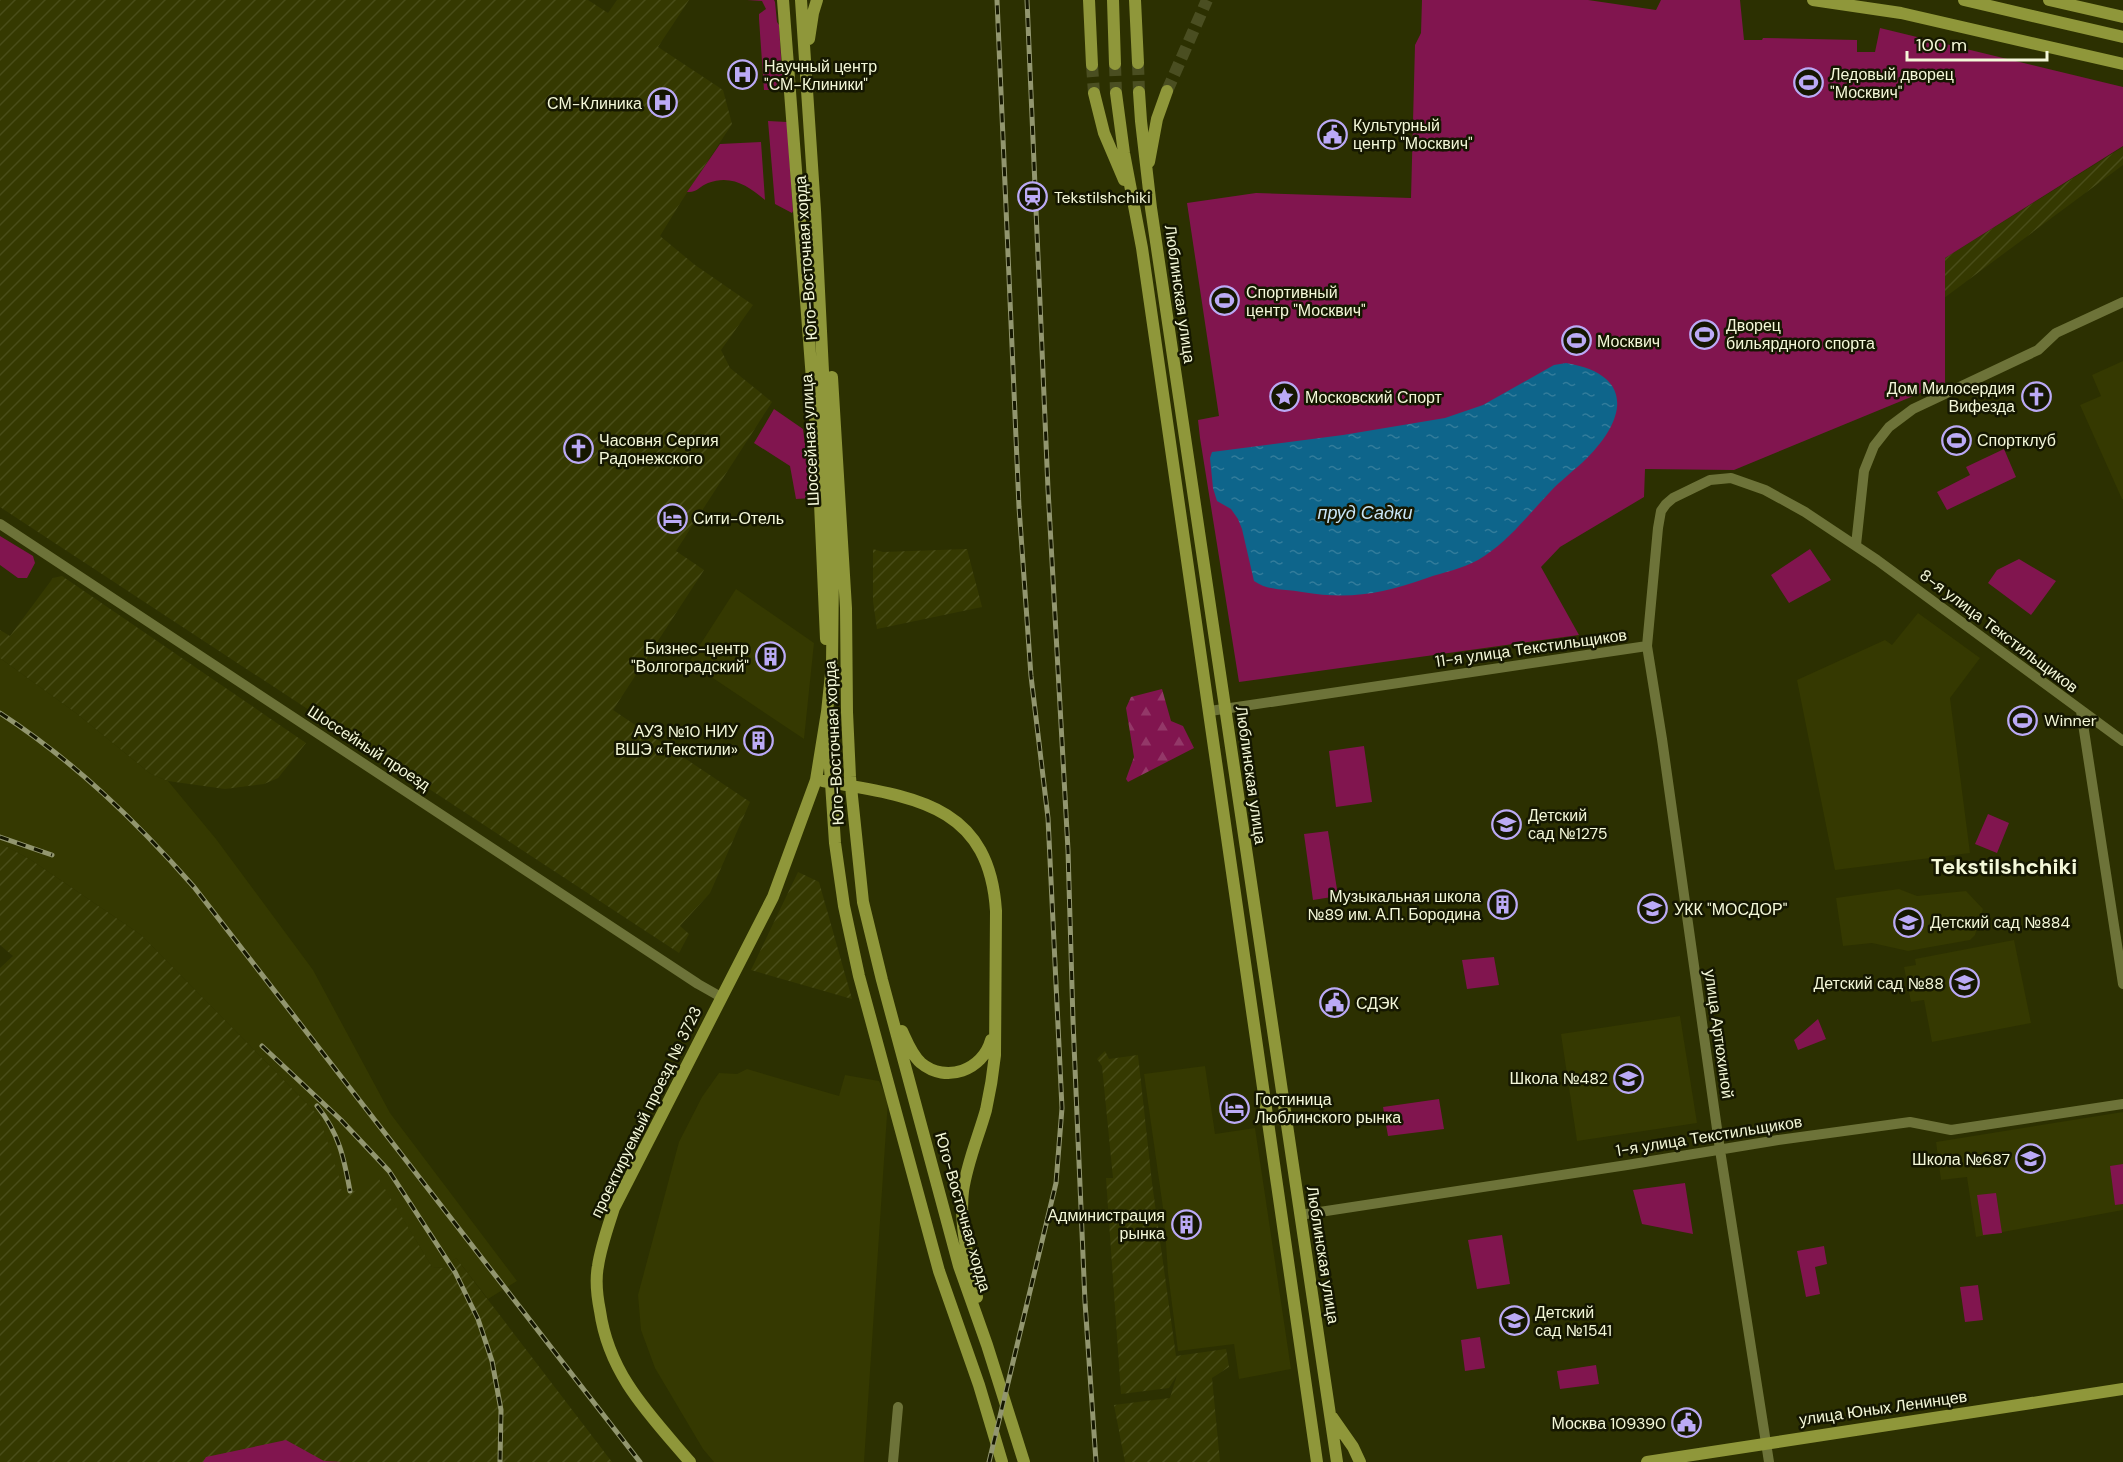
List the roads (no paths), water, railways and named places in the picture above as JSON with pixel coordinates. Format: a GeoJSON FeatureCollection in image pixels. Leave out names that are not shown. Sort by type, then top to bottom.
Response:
{"type":"FeatureCollection","features":[{"type":"Feature","properties":{"kind":"main road","name":"Юго-Восточная хорда"},"geometry":{"type":"LineString","coordinates":[[783,0],[818,458],[830,778],[835,843],[844,906],[859,976],[939,1270],[979,1385],[1002,1462]]}},
{"type":"Feature","properties":{"kind":"main road","name":"Юго-Восточная хорда"},"geometry":{"type":"LineString","coordinates":[[802,0],[839,468],[846,608],[850,777],[863,902],[958,1266],[987,1344],[1024,1462]]}},
{"type":"Feature","properties":{"kind":"main road","name":"Шоссейная улица"},"geometry":{"type":"LineString","coordinates":[[802,0],[815,203],[833,573],[832,664],[827,712],[816,780],[808,804]]}},
{"type":"Feature","properties":{"kind":"main road"},"geometry":{"type":"LineString","coordinates":[[807,55],[817,0]]}},
{"type":"Feature","properties":{"kind":"main road"},"geometry":{"type":"LineString","coordinates":[[1089,0],[1092,65]]}},
{"type":"Feature","properties":{"kind":"main road"},"geometry":{"type":"LineString","coordinates":[[1113,0],[1114,64]]}},
{"type":"Feature","properties":{"kind":"main road"},"geometry":{"type":"LineString","coordinates":[[1135,0],[1138,63]]}},
{"type":"Feature","properties":{"kind":"main road"},"geometry":{"type":"LineString","coordinates":[[1814,0],[1901,14],[2123,64]]}},
{"type":"Feature","properties":{"kind":"main road"},"geometry":{"type":"LineString","coordinates":[[1857,0],[1901,14]]}},
{"type":"Feature","properties":{"kind":"main road"},"geometry":{"type":"LineString","coordinates":[[1964,0],[2123,37]]}},
{"type":"Feature","properties":{"kind":"main road"},"geometry":{"type":"LineString","coordinates":[[2049,0],[2123,17]]}},
{"type":"Feature","properties":{"kind":"main road"},"geometry":{"type":"LineString","coordinates":[[1147,175],[1156,120],[1167,91]]}},
{"type":"Feature","properties":{"kind":"main road","name":"Люблинская улица"},"geometry":{"type":"LineString","coordinates":[[1140,92],[1147,175],[1337,1462]]}},
{"type":"Feature","properties":{"kind":"main road"},"geometry":{"type":"LineString","coordinates":[[1094,93],[1104,133],[1134,201]]}},
{"type":"Feature","properties":{"kind":"main road","name":"Люблинская улица"},"geometry":{"type":"LineString","coordinates":[[1116,93],[1124,153],[1144,259],[1317,1462]]}},
{"type":"Feature","properties":{"kind":"main road"},"geometry":{"type":"LineString","coordinates":[[816,780],[894,794],[924,802],[947,814],[979,846],[990,871],[996,911],[993,1079],[968,1163],[963,1193],[963,1226],[987,1344]]}},
{"type":"Feature","properties":{"kind":"main road","name":"проектируемый проезд № 3723"},"geometry":{"type":"LineString","coordinates":[[690,1462],[631,1392],[608,1349],[597,1293],[597,1267],[603,1239],[614,1208],[773,897],[808,804]]}},
{"type":"Feature","properties":{"kind":"main road"},"geometry":{"type":"LineString","coordinates":[[882,980],[909,1047],[918,1060],[938,1072],[960,1072],[980,1061],[991,1041],[994,1018]]}},
{"type":"Feature","properties":{"kind":"main road","name":"улица Юных Ленинцев"},"geometry":{"type":"LineString","coordinates":[[1647,1462],[2123,1389]]}},
{"type":"Feature","properties":{"kind":"main road"},"geometry":{"type":"LineString","coordinates":[[1330,1414],[1353,1446],[1360,1462]]}},
{"type":"Feature","properties":{"kind":"street"},"geometry":{"type":"LineString","coordinates":[[1856,545],[1864,471],[1868,457],[1881,435],[1897,420],[1913,408],[2038,350],[2056,333],[2123,302]]}},
{"type":"Feature","properties":{"kind":"street","name":"11-я улица Текстильщиков"},"geometry":{"type":"LineString","coordinates":[[1210,711],[1647,646],[1661,512],[1673,498],[1699,484],[1722,478],[1743,481],[1764,490],[1805,512],[1856,545]]}},
{"type":"Feature","properties":{"kind":"street","name":"Шоссейный проезд"},"geometry":{"type":"LineString","coordinates":[[0,524],[721,997]]}},
{"type":"Feature","properties":{"kind":"street","name":"8-я улица Текстильщиков"},"geometry":{"type":"LineString","coordinates":[[1856,545],[2123,741]]}},
{"type":"Feature","properties":{"kind":"street","name":"улица Артюхиной"},"geometry":{"type":"LineString","coordinates":[[1647,646],[1720,1150],[1769,1462]]}},
{"type":"Feature","properties":{"kind":"street"},"geometry":{"type":"LineString","coordinates":[[2081,711],[2123,984]]}},
{"type":"Feature","properties":{"kind":"street","name":"1-я улица Текстильщиков"},"geometry":{"type":"LineString","coordinates":[[1300,1215],[1778,1140],[1910,1122],[1951,1130],[2123,1104]]}},
{"type":"Feature","properties":{"kind":"street"},"geometry":{"type":"LineString","coordinates":[[893,1462],[898,1407]]}},
{"type":"Feature","properties":{"kind":"water","name":"пруд Садки"},"geometry":{"type":"Polygon","coordinates":[[[1566,363],[1588,369],[1603,377],[1613,387],[1617,399],[1616,413],[1610,427],[1601,443],[1587,458],[1554,488],[1507,537],[1478,560],[1395,588],[1365,594],[1319,594],[1271,588],[1254,581],[1238,519],[1231,509],[1217,501],[1213,488],[1210,458],[1212,452],[1343,435],[1445,418],[1483,405],[1554,365],[1566,363]]]}},
{"type":"Feature","properties":{"kind":"tunnel"},"geometry":{"type":"LineString","coordinates":[[1167,91],[1207,0]]}},
{"type":"Feature","properties":{"kind":"tunnel"},"geometry":{"type":"LineString","coordinates":[[1138,63],[1139,92]]}},
{"type":"Feature","properties":{"kind":"tunnel"},"geometry":{"type":"LineString","coordinates":[[1115,64],[1116,93]]}},
{"type":"Feature","properties":{"kind":"tunnel"},"geometry":{"type":"LineString","coordinates":[[1092,65],[1094,93]]}},
{"type":"Feature","properties":{"kind":"railway"},"geometry":{"type":"LineString","coordinates":[[989,1462],[1056,1183],[1062,1108],[1048,818],[1031,676],[1019,507],[997,0]]}},
{"type":"Feature","properties":{"kind":"railway"},"geometry":{"type":"LineString","coordinates":[[1027,0],[1048,489],[1068,850],[1085,1302],[1096,1462]]}},
{"type":"Feature","properties":{"kind":"railway"},"geometry":{"type":"LineString","coordinates":[[0,713],[53,751],[103,793],[194,887],[640,1462]]}},
{"type":"Feature","properties":{"kind":"railway"},"geometry":{"type":"LineString","coordinates":[[0,837],[52,855]]}},
{"type":"Feature","properties":{"kind":"railway"},"geometry":{"type":"LineString","coordinates":[[262,1046],[341,1120],[389,1171],[455,1272],[478,1319],[492,1361],[501,1410],[500,1462]]}},
{"type":"Feature","properties":{"kind":"railway"},"geometry":{"type":"LineString","coordinates":[[317,1106],[331,1126],[340,1146],[350,1191]]}},
{"type":"Feature","properties":{"kind":"place","name":"Научный центр \"СМ-Клиники\""},"geometry":{"type":"Point","coordinates":[743,75]}},
{"type":"Feature","properties":{"kind":"place","name":"Ледовый дворец \"Москвич\""},"geometry":{"type":"Point","coordinates":[1809,83]}},
{"type":"Feature","properties":{"kind":"place","name":"СМ-Клиника"},"geometry":{"type":"Point","coordinates":[663,103]}},
{"type":"Feature","properties":{"kind":"place","name":"Культурный центр \"Москвич\""},"geometry":{"type":"Point","coordinates":[1332,134]}},
{"type":"Feature","properties":{"kind":"place","name":"Tekstilshchiki"},"geometry":{"type":"Point","coordinates":[1033,197]}},
{"type":"Feature","properties":{"kind":"place","name":"Спортивный центр \"Москвич\""},"geometry":{"type":"Point","coordinates":[1225,301]}},
{"type":"Feature","properties":{"kind":"place","name":"Дворец бильярдного спорта"},"geometry":{"type":"Point","coordinates":[1705,334]}},
{"type":"Feature","properties":{"kind":"place","name":"Москвич"},"geometry":{"type":"Point","coordinates":[1576,341]}},
{"type":"Feature","properties":{"kind":"place","name":"Московский Спорт"},"geometry":{"type":"Point","coordinates":[1284,397]}},
{"type":"Feature","properties":{"kind":"place","name":"Дом Милосердия Вифезда"},"geometry":{"type":"Point","coordinates":[2036,397]}},
{"type":"Feature","properties":{"kind":"place","name":"Спортклуб"},"geometry":{"type":"Point","coordinates":[1956,440]}},
{"type":"Feature","properties":{"kind":"place","name":"Часовня Сергия Радонежского"},"geometry":{"type":"Point","coordinates":[578,449]}},
{"type":"Feature","properties":{"kind":"place","name":"Сити-Отель"},"geometry":{"type":"Point","coordinates":[672,518]}},
{"type":"Feature","properties":{"kind":"place","name":"Бизнес-центр \"Волгоградский\""},"geometry":{"type":"Point","coordinates":[770,657]}},
{"type":"Feature","properties":{"kind":"place","name":"Winner"},"geometry":{"type":"Point","coordinates":[2023,720]}},
{"type":"Feature","properties":{"kind":"place","name":"АУЗ №10 НИУ ВШЭ «Текстили»"},"geometry":{"type":"Point","coordinates":[759,740]}},
{"type":"Feature","properties":{"kind":"place","name":"Детский сад №1275"},"geometry":{"type":"Point","coordinates":[1507,824]}},
{"type":"Feature","properties":{"kind":"place","name":"Музыкальная школа №89 им. А.П. Бородина"},"geometry":{"type":"Point","coordinates":[1502,905]}},
{"type":"Feature","properties":{"kind":"place","name":"УКК \"МОСДОР\""},"geometry":{"type":"Point","coordinates":[1653,909]}},
{"type":"Feature","properties":{"kind":"place","name":"Детский сад №884"},"geometry":{"type":"Point","coordinates":[1909,922]}},
{"type":"Feature","properties":{"kind":"place","name":"Детский сад №88"},"geometry":{"type":"Point","coordinates":[1965,983]}},
{"type":"Feature","properties":{"kind":"place","name":"СДЭК"},"geometry":{"type":"Point","coordinates":[1335,1003]}},
{"type":"Feature","properties":{"kind":"place","name":"Школа №482"},"geometry":{"type":"Point","coordinates":[1629,1078]}},
{"type":"Feature","properties":{"kind":"place","name":"Гостиница Люблинского рынка"},"geometry":{"type":"Point","coordinates":[1234,1108]}},
{"type":"Feature","properties":{"kind":"place","name":"Школа №687"},"geometry":{"type":"Point","coordinates":[2031,1159]}},
{"type":"Feature","properties":{"kind":"place","name":"Администрация рынка"},"geometry":{"type":"Point","coordinates":[1186,1224]}},
{"type":"Feature","properties":{"kind":"place","name":"Детский сад №1541"},"geometry":{"type":"Point","coordinates":[1514,1321]}},
{"type":"Feature","properties":{"kind":"place","name":"Москва 109390"},"geometry":{"type":"Point","coordinates":[1687,1423]}},
{"type":"Feature","properties":{"kind":"district","name":"Tekstilshchiki"},"geometry":{"type":"Point","coordinates":[2004,866]}}]}
